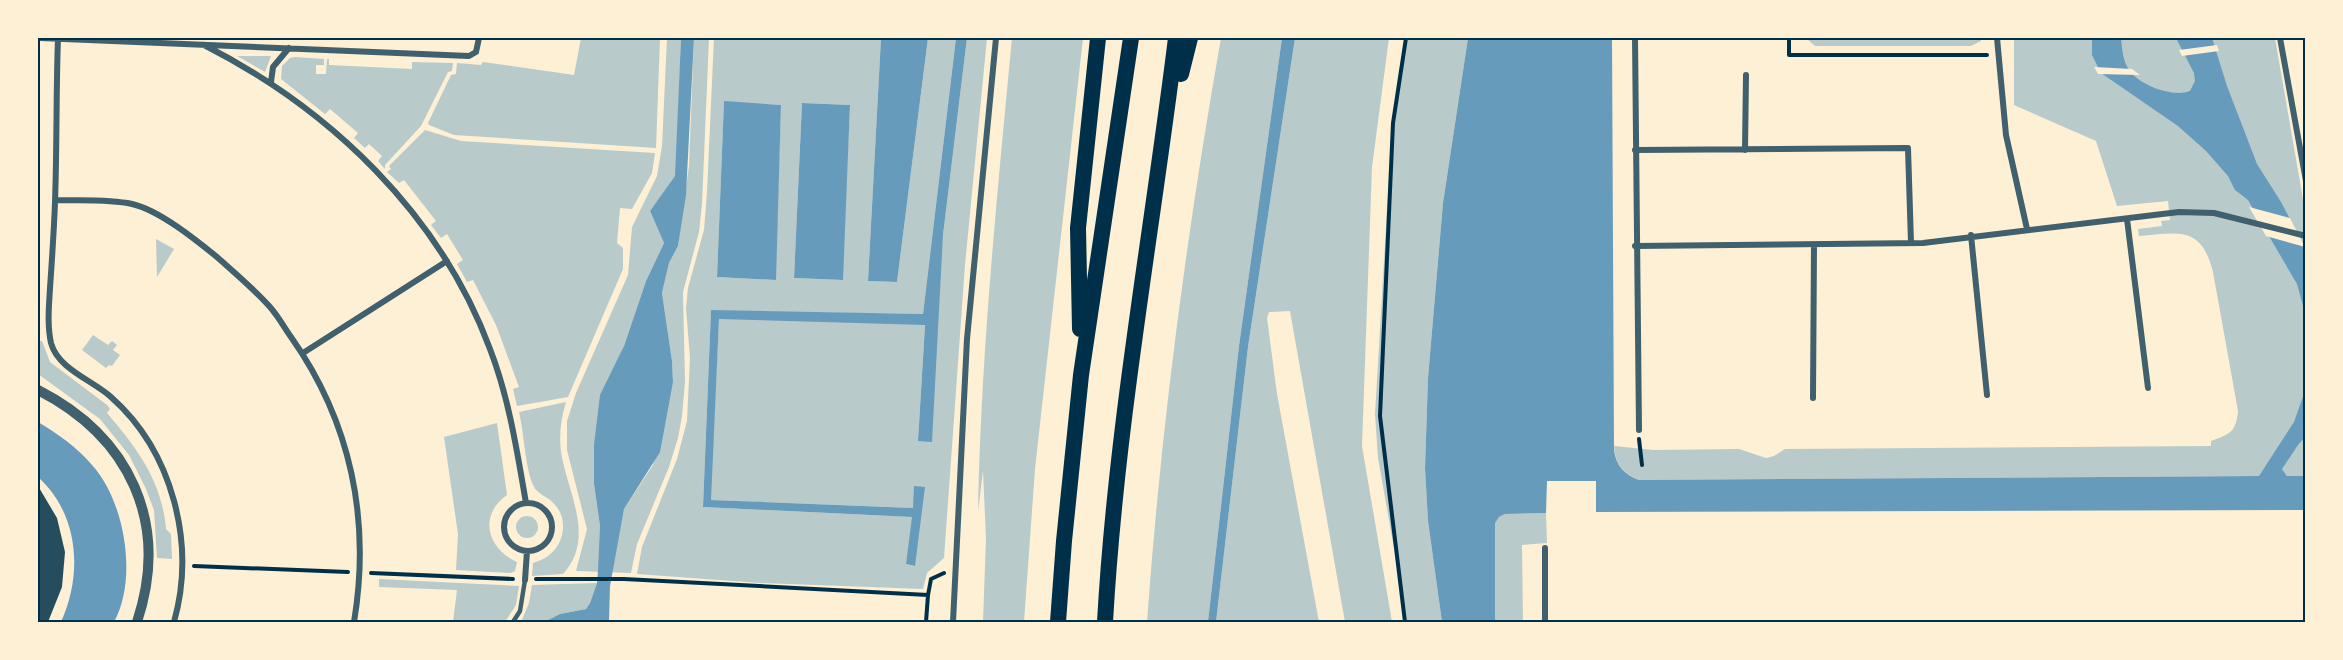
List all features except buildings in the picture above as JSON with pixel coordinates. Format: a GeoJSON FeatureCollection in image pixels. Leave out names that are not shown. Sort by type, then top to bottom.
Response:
{"type":"FeatureCollection","features":[{"type":"Feature","properties":{"kind":"highway"},"geometry":{"type":"LineString","coordinates":[[1081,375],[1078,228],[1098,38]]}},
{"type":"Feature","properties":{"kind":"highway"},"geometry":{"type":"LineString","coordinates":[[1058,622],[1081,375],[1131,38]]}},
{"type":"Feature","properties":{"kind":"highway"},"geometry":{"type":"LineString","coordinates":[[1105,622],[1110,538],[1123,417],[1176,38]]}},
{"type":"Feature","properties":{"kind":"highway"},"geometry":{"type":"LineString","coordinates":[[1162,148],[1190,38]]}},
{"type":"Feature","properties":{"kind":"street"},"geometry":{"type":"LineString","coordinates":[[40,38],[455,56],[469,56],[476,52],[479,38]]}},
{"type":"Feature","properties":{"kind":"street"},"geometry":{"type":"LineString","coordinates":[[58,38],[55,200],[49,316],[52,346],[70,369],[110,396],[129,415],[156,453],[168,482],[178,518],[182,566],[178,609],[174,622]]}},
{"type":"Feature","properties":{"kind":"street"},"geometry":{"type":"LineString","coordinates":[[952,622],[968,339],[996,38]]}},
{"type":"Feature","properties":{"kind":"street"},"geometry":{"type":"LineString","coordinates":[[1635,38],[1635,246],[1639,430]]}},
{"type":"Feature","properties":{"kind":"street"},"geometry":{"type":"LineString","coordinates":[[1997,38],[2006,135],[2027,229]]}},
{"type":"Feature","properties":{"kind":"street"},"geometry":{"type":"LineString","coordinates":[[2280,38],[2306,181]]}},
{"type":"Feature","properties":{"kind":"street"},"geometry":{"type":"LineString","coordinates":[[204,45],[271,82],[318,116],[351,145],[407,205],[447,261],[463,289],[490,348],[509,411],[526,503]]}},
{"type":"Feature","properties":{"kind":"street"},"geometry":{"type":"LineString","coordinates":[[271,82],[273,67],[289,48]]}},
{"type":"Feature","properties":{"kind":"street"},"geometry":{"type":"LineString","coordinates":[[1745,150],[1746,75]]}},
{"type":"Feature","properties":{"kind":"street"},"geometry":{"type":"LineString","coordinates":[[1635,150],[1908,148],[1911,243]]}},
{"type":"Feature","properties":{"kind":"street"},"geometry":{"type":"LineString","coordinates":[[55,200],[133,204],[167,221],[198,242],[271,307],[303,353],[325,394],[343,438],[356,486],[360,527],[359,573],[354,622]]}},
{"type":"Feature","properties":{"kind":"street"},"geometry":{"type":"LineString","coordinates":[[1635,246],[1911,243],[2179,212],[2214,213],[2303,235]]}},
{"type":"Feature","properties":{"kind":"street"},"geometry":{"type":"LineString","coordinates":[[2127,219],[2148,388]]}},
{"type":"Feature","properties":{"kind":"street"},"geometry":{"type":"LineString","coordinates":[[1971,236],[1987,395]]}},
{"type":"Feature","properties":{"kind":"street"},"geometry":{"type":"LineString","coordinates":[[1813,398],[1814,245]]}},
{"type":"Feature","properties":{"kind":"street"},"geometry":{"type":"LineString","coordinates":[[303,353],[447,261]]}},
{"type":"Feature","properties":{"kind":"street"},"geometry":{"type":"LineString","coordinates":[[38,390],[70,409],[96,429],[117,453],[134,486],[149,543],[147,576],[137,622]]}},
{"type":"Feature","properties":{"kind":"street"},"geometry":{"type":"LineString","coordinates":[[526,503],[543,508],[552,522],[552,531],[543,546],[527,551],[513,546],[505,534],[504,527],[508,514],[519,505],[526,503]]}},
{"type":"Feature","properties":{"kind":"street"},"geometry":{"type":"LineString","coordinates":[[1545,548],[1545,622]]}},
{"type":"Feature","properties":{"kind":"street"},"geometry":{"type":"LineString","coordinates":[[525,580],[527,551]]}},
{"type":"Feature","properties":{"kind":"lane"},"geometry":{"type":"LineString","coordinates":[[513,622],[520,611],[525,580]]}},
{"type":"Feature","properties":{"kind":"path"},"geometry":{"type":"LineString","coordinates":[[1405,622],[1380,416],[1393,123],[1406,38]]}},
{"type":"Feature","properties":{"kind":"path"},"geometry":{"type":"LineString","coordinates":[[1789,38],[1789,55],[1997,55]]}},
{"type":"Feature","properties":{"kind":"path"},"geometry":{"type":"LineString","coordinates":[[1639,430],[1642,465]]}},
{"type":"Feature","properties":{"kind":"path"},"geometry":{"type":"LineString","coordinates":[[182,566],[525,580],[591,577],[927,595]]}},
{"type":"Feature","properties":{"kind":"path"},"geometry":{"type":"LineString","coordinates":[[926,622],[927,595],[932,579],[943,573],[954,572]]}},
{"type":"Feature","properties":{"kind":"shaded area"},"geometry":{"type":"Polygon","coordinates":[[[581,38],[660,38],[656,148],[454,135],[429,125],[451,75],[456,74],[457,63],[481,65],[483,62],[574,75],[581,38]]]}},
{"type":"Feature","properties":{"kind":"shaded area"},"geometry":{"type":"Polygon","coordinates":[[[667,38],[681,38],[676,176],[650,211],[664,243],[646,281],[624,346],[594,484],[600,526],[599,570],[612,570],[624,509],[653,465],[673,382],[662,293],[669,263],[678,246],[689,166],[694,38],[709,38],[702,204],[699,232],[683,292],[685,382],[682,416],[669,467],[637,544],[631,573],[576,571],[587,529],[567,450],[567,421],[576,393],[628,275],[632,227],[657,176],[662,146],[667,38]]]}},
{"type":"Feature","properties":{"kind":"shaded area"},"geometry":{"type":"Polygon","coordinates":[[[714,38],[881,38],[868,281],[897,282],[928,38],[956,38],[923,314],[711,311],[703,507],[913,517],[906,564],[914,566],[924,487],[913,508],[710,500],[719,318],[925,324],[918,441],[967,38],[987,38],[965,265],[944,558],[927,573],[923,589],[760,583],[637,574],[642,547],[677,459],[687,421],[690,358],[686,308],[688,288],[704,230],[714,38]],[[724,102],[717,277],[775,280],[781,105],[724,102]],[[802,103],[794,278],[842,280],[850,105],[802,103]]]}},
{"type":"Feature","properties":{"kind":"shaded area"},"geometry":{"type":"Polygon","coordinates":[[[1012,38],[1083,38],[1035,469],[1024,622],[983,622],[986,538],[983,471],[978,512],[982,393],[990,275],[1012,38]]]}},
{"type":"Feature","properties":{"kind":"shaded area"},"geometry":{"type":"Polygon","coordinates":[[[1221,38],[1282,38],[1239,346],[1208,622],[1147,622],[1176,329],[1221,38]]]}},
{"type":"Feature","properties":{"kind":"shaded area"},"geometry":{"type":"Polygon","coordinates":[[[1295,38],[1389,38],[1372,167],[1362,446],[1392,622],[1345,622],[1290,311],[1269,312],[1267,318],[1277,394],[1319,622],[1216,622],[1248,347],[1295,38]]]}},
{"type":"Feature","properties":{"kind":"shaded area"},"geometry":{"type":"Polygon","coordinates":[[[1406,38],[1468,38],[1443,203],[1428,378],[1425,468],[1428,521],[1442,622],[1407,622],[1378,458],[1375,414],[1391,141],[1406,38]]]}},
{"type":"Feature","properties":{"kind":"shaded area"},"geometry":{"type":"Polygon","coordinates":[[[1806,38],[1981,38],[1981,41],[1971,46],[1815,46],[1806,38]]]}},
{"type":"Feature","properties":{"kind":"shaded area"},"geometry":{"type":"Polygon","coordinates":[[[2014,38],[2275,38],[2305,211],[2305,476],[2287,476],[2282,469],[2283,466],[2266,466],[2259,476],[1639,480],[1628,475],[1618,463],[1614,446],[1653,450],[1739,449],[1766,458],[1785,449],[2211,446],[2211,441],[2234,428],[2238,411],[2213,272],[2202,246],[2195,239],[2186,235],[2139,236],[2138,229],[2162,226],[2161,221],[2170,220],[2168,201],[2117,206],[2096,141],[2014,105],[2014,38]]]}},
{"type":"Feature","properties":{"kind":"shaded area"},"geometry":{"type":"Polygon","coordinates":[[[237,56],[271,56],[265,72],[237,56]]]}},
{"type":"Feature","properties":{"kind":"shaded area"},"geometry":{"type":"Polygon","coordinates":[[[290,58],[324,59],[324,65],[316,65],[316,74],[326,74],[327,59],[329,59],[329,65],[412,69],[412,62],[453,63],[452,71],[448,72],[421,126],[385,165],[385,169],[378,161],[382,156],[369,144],[365,148],[354,138],[358,133],[330,109],[325,114],[281,79],[282,66],[290,58]]]}},
{"type":"Feature","properties":{"kind":"shaded area"},"geometry":{"type":"Polygon","coordinates":[[[425,130],[461,141],[655,153],[652,173],[632,209],[620,208],[617,243],[623,248],[623,269],[568,397],[517,406],[513,389],[519,387],[496,325],[473,280],[467,282],[457,264],[463,260],[447,234],[441,238],[431,225],[436,221],[404,180],[399,183],[387,172],[391,169],[389,166],[425,130]]]}},
{"type":"Feature","properties":{"kind":"shaded area"},"geometry":{"type":"Polygon","coordinates":[[[156,239],[174,249],[157,277],[156,239]]]}},
{"type":"Feature","properties":{"kind":"shaded area"},"geometry":{"type":"Polygon","coordinates":[[[93,335],[108,345],[112,341],[117,345],[113,350],[120,355],[112,366],[109,365],[106,368],[82,350],[93,335]]]}},
{"type":"Feature","properties":{"kind":"shaded area"},"geometry":{"type":"Polygon","coordinates":[[[38,341],[42,341],[50,362],[107,405],[110,409],[107,413],[138,452],[159,496],[166,529],[171,534],[172,559],[157,558],[154,510],[129,455],[100,419],[38,374],[38,341]]]}},
{"type":"Feature","properties":{"kind":"shaded area"},"geometry":{"type":"Polygon","coordinates":[[[566,402],[560,439],[563,462],[578,519],[577,547],[572,561],[563,574],[532,576],[533,563],[547,556],[558,545],[563,525],[556,506],[533,485],[528,469],[519,412],[566,402]]]}},
{"type":"Feature","properties":{"kind":"shaded area"},"geometry":{"type":"Polygon","coordinates":[[[497,423],[507,495],[492,512],[490,531],[499,549],[517,562],[515,571],[511,573],[456,570],[458,534],[444,437],[497,423]]]}},
{"type":"Feature","properties":{"kind":"shaded area"},"geometry":{"type":"Polygon","coordinates":[[[1546,513],[1547,543],[1522,545],[1523,622],[1495,622],[1494,523],[1505,514],[1546,513]]]}},
{"type":"Feature","properties":{"kind":"shaded area"},"geometry":{"type":"Polygon","coordinates":[[[527,516],[535,519],[538,527],[535,535],[527,538],[519,535],[516,527],[519,519],[527,516]]]}},
{"type":"Feature","properties":{"kind":"shaded area"},"geometry":{"type":"Polygon","coordinates":[[[379,579],[519,586],[516,605],[505,622],[453,622],[457,590],[379,587],[379,579]]]}},
{"type":"Feature","properties":{"kind":"shaded area"},"geometry":{"type":"Polygon","coordinates":[[[597,583],[586,609],[560,614],[544,622],[521,622],[529,603],[532,585],[597,583]]]}},
{"type":"Feature","properties":{"kind":"water"},"geometry":{"type":"Polygon","coordinates":[[[681,38],[694,38],[686,195],[678,246],[669,263],[662,293],[673,382],[660,452],[624,509],[610,586],[609,622],[544,622],[560,614],[586,609],[597,583],[600,526],[594,484],[594,445],[600,395],[624,346],[646,281],[664,243],[650,211],[675,176],[681,38]]]}},
{"type":"Feature","properties":{"kind":"water"},"geometry":{"type":"Polygon","coordinates":[[[881,38],[928,38],[897,282],[868,281],[881,38]]]}},
{"type":"Feature","properties":{"kind":"water"},"geometry":{"type":"Polygon","coordinates":[[[956,38],[967,38],[943,235],[932,442],[918,441],[925,325],[719,319],[711,500],[913,508],[914,486],[925,487],[915,566],[906,564],[912,517],[703,507],[711,310],[923,314],[956,38]]]}},
{"type":"Feature","properties":{"kind":"water"},"geometry":{"type":"Polygon","coordinates":[[[1282,38],[1295,38],[1248,347],[1216,622],[1208,622],[1239,346],[1282,38]]]}},
{"type":"Feature","properties":{"kind":"water"},"geometry":{"type":"Polygon","coordinates":[[[1468,38],[1612,38],[1614,450],[1619,465],[1629,475],[1639,480],[2259,476],[2294,422],[2305,391],[2305,437],[2282,469],[2287,476],[2305,476],[2305,510],[1596,512],[1596,481],[1547,481],[1546,513],[1505,514],[1495,523],[1495,622],[1442,622],[1428,521],[1425,468],[1428,378],[1443,203],[1468,38]]]}},
{"type":"Feature","properties":{"kind":"water"},"geometry":{"type":"Polygon","coordinates":[[[2092,38],[2121,38],[2125,63],[2140,81],[2157,89],[2183,93],[2190,91],[2195,81],[2194,73],[2176,38],[2212,38],[2227,86],[2257,164],[2305,247],[2305,313],[2297,284],[2248,200],[2235,190],[2228,176],[2206,151],[2178,126],[2101,73],[2092,55],[2092,38]]]}},
{"type":"Feature","properties":{"kind":"water"},"geometry":{"type":"Polygon","coordinates":[[[724,101],[781,105],[776,280],[717,277],[724,101]]]}},
{"type":"Feature","properties":{"kind":"water"},"geometry":{"type":"Polygon","coordinates":[[[802,103],[850,105],[843,280],[794,278],[802,103]]]}},
{"type":"Feature","properties":{"kind":"water"},"geometry":{"type":"Polygon","coordinates":[[[38,422],[67,441],[86,458],[103,480],[113,499],[120,519],[126,563],[121,604],[114,622],[61,622],[72,584],[73,545],[62,509],[52,492],[38,477],[38,422]]]}},
{"type":"Feature","properties":{"kind":"pier"},"geometry":{"type":"Polygon","coordinates":[[[2217,45],[2219,51],[2182,56],[2179,50],[2217,45]]]}},
{"type":"Feature","properties":{"kind":"pier"},"geometry":{"type":"Polygon","coordinates":[[[2094,67],[2132,69],[2140,75],[2098,74],[2094,67]]]}},
{"type":"Feature","properties":{"kind":"pier"},"geometry":{"type":"Polygon","coordinates":[[[2249,207],[2290,218],[2305,247],[2266,236],[2249,207]]]}}]}
